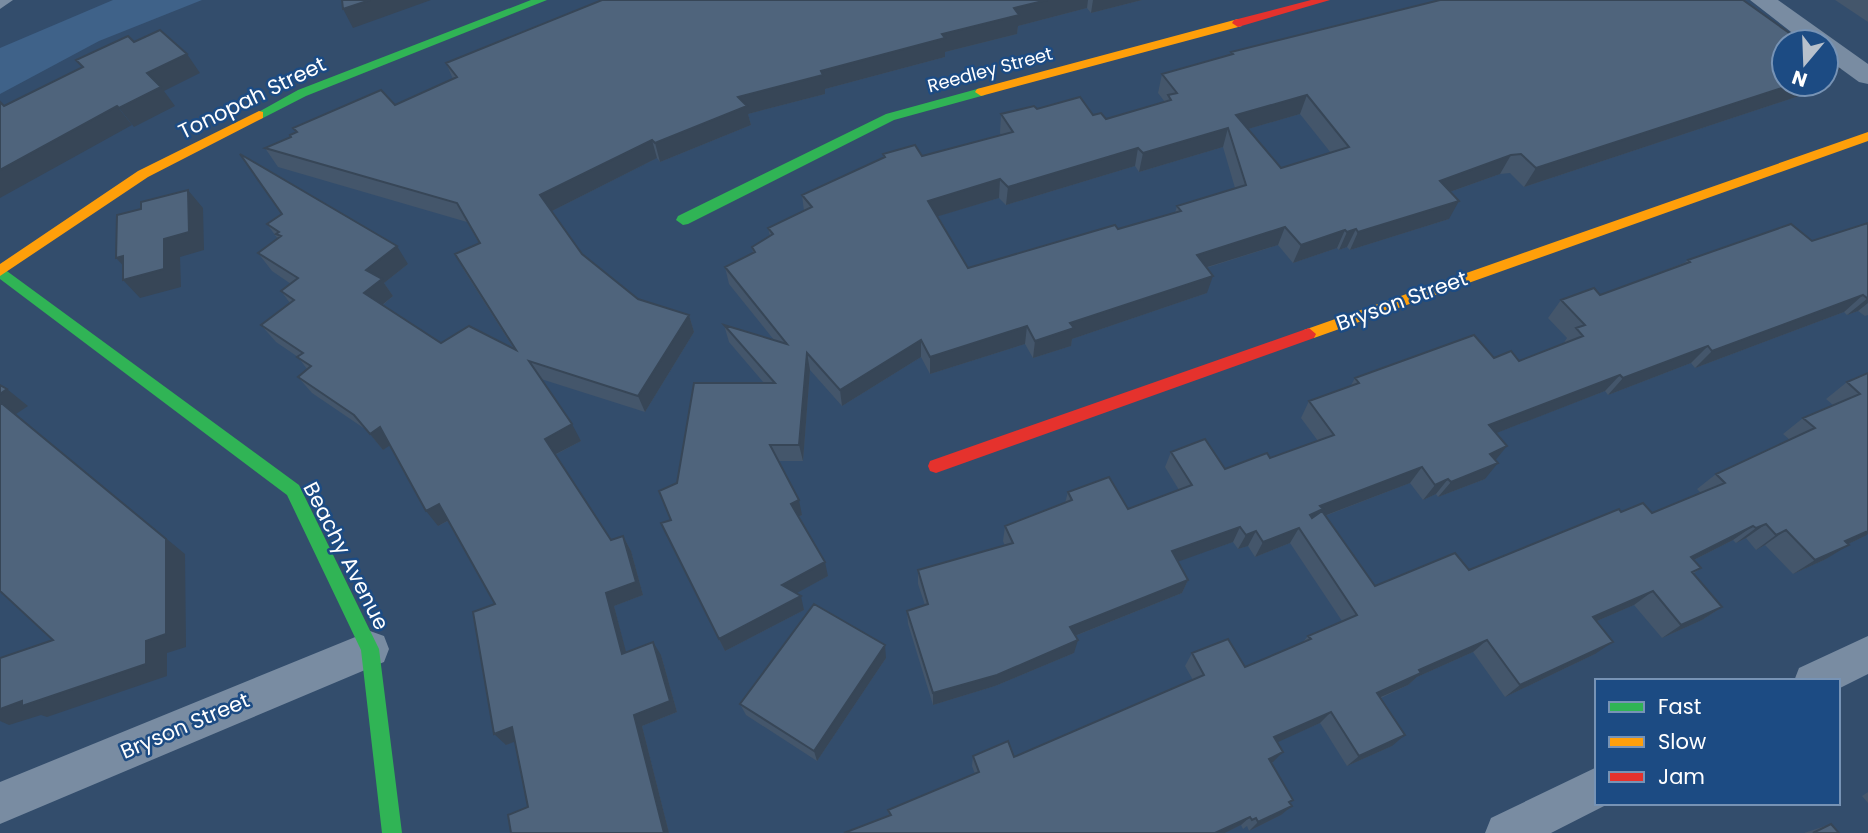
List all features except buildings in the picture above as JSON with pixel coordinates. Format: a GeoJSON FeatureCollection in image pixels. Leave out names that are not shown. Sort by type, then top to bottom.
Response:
{"type":"FeatureCollection","features":[{"type":"Feature","properties":{"kind":"street","name":"Tonopah Street"},"geometry":{"type":"LineString","coordinates":[[0,271],[143,174],[302,93],[541,0]]}},
{"type":"Feature","properties":{"kind":"street","name":"Reedley Street"},"geometry":{"type":"LineString","coordinates":[[683,220],[890,117],[1324,0]]}},
{"type":"Feature","properties":{"kind":"street"},"geometry":{"type":"LineString","coordinates":[[1762,0],[1801,28]]}},
{"type":"Feature","properties":{"kind":"street"},"geometry":{"type":"LineString","coordinates":[[1840,56],[1868,76]]}},
{"type":"Feature","properties":{"kind":"street","name":"Bryson Street"},"geometry":{"type":"LineString","coordinates":[[936,466],[1868,136]]}},
{"type":"Feature","properties":{"kind":"street","name":"Beachy Avenue"},"geometry":{"type":"LineString","coordinates":[[0,271],[293,490],[370,649],[392,833]]}},
{"type":"Feature","properties":{"kind":"street","name":"Bryson Street"},"geometry":{"type":"LineString","coordinates":[[0,803],[370,649]]}},
{"type":"Feature","properties":{"kind":"street"},"geometry":{"type":"LineString","coordinates":[[1817,679],[1868,654]]}},
{"type":"Feature","properties":{"kind":"street"},"geometry":{"type":"LineString","coordinates":[[1506,833],[1595,789]]}},
{"type":"Feature","properties":{"kind":"lane"},"geometry":{"type":"LineString","coordinates":[[0,5],[7,0]]}},
{"type":"Feature","properties":{"kind":"water"},"geometry":{"type":"Polygon","coordinates":[[[113,0],[202,0],[99,41],[0,94],[0,48],[113,0]]]}},
{"type":"Feature","properties":{"kind":"traffic: fast"},"geometry":{"type":"LineString","coordinates":[[259,115],[302,93],[541,0]]}},
{"type":"Feature","properties":{"kind":"traffic: fast"},"geometry":{"type":"LineString","coordinates":[[683,220],[890,117],[981,92]]}},
{"type":"Feature","properties":{"kind":"traffic: fast"},"geometry":{"type":"LineString","coordinates":[[0,271],[293,490],[370,649],[392,833]]}},
{"type":"Feature","properties":{"kind":"traffic: slow"},"geometry":{"type":"LineString","coordinates":[[981,92],[1238,23]]}},
{"type":"Feature","properties":{"kind":"traffic: slow"},"geometry":{"type":"LineString","coordinates":[[0,271],[143,174],[259,115]]}},
{"type":"Feature","properties":{"kind":"traffic: slow"},"geometry":{"type":"LineString","coordinates":[[1309,334],[1868,136]]}},
{"type":"Feature","properties":{"kind":"traffic: jam"},"geometry":{"type":"LineString","coordinates":[[1238,23],[1324,0]]}},
{"type":"Feature","properties":{"kind":"traffic: jam"},"geometry":{"type":"LineString","coordinates":[[936,466],[1309,334]]}}]}
